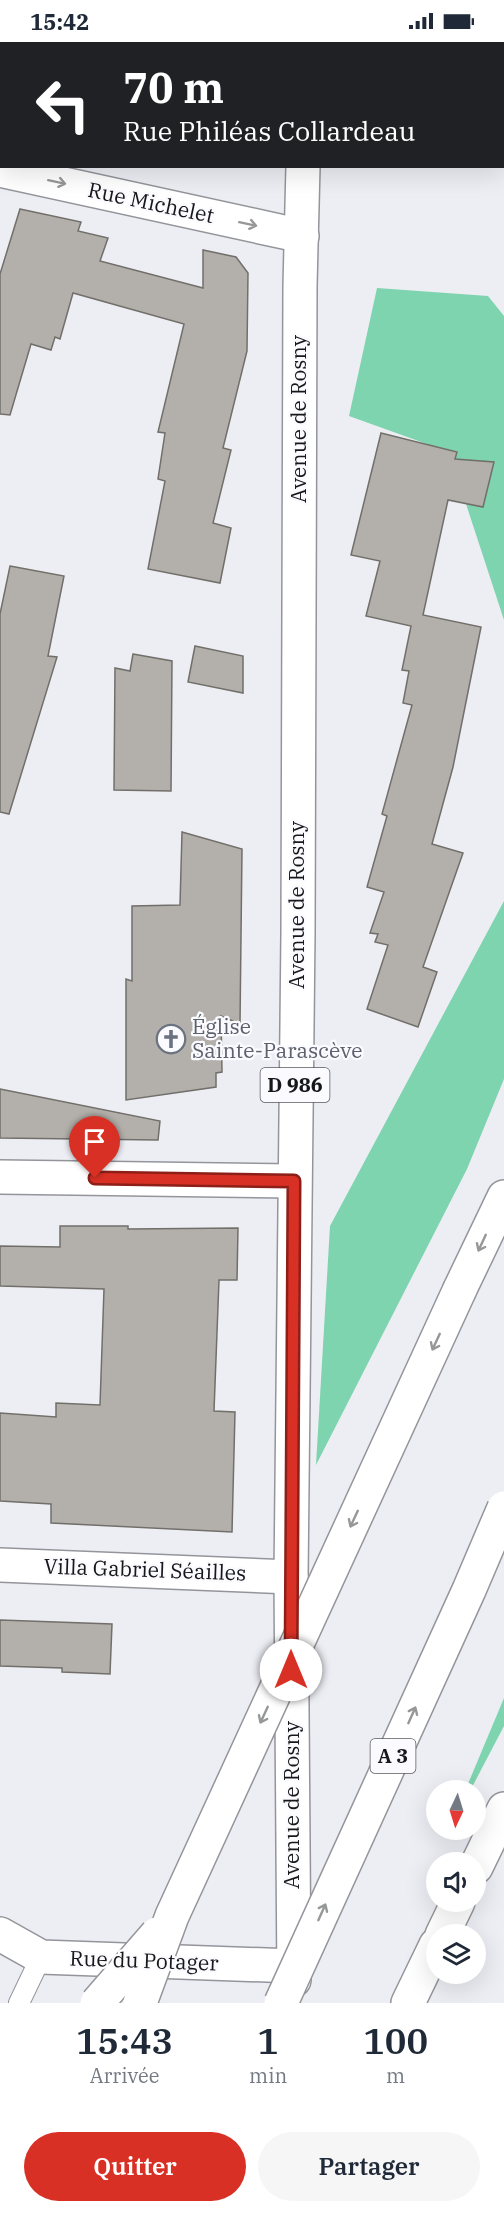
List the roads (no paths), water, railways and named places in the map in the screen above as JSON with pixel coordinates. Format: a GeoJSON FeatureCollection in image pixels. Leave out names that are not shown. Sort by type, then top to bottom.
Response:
{"type":"FeatureCollection","features":[{"type":"Feature","properties":{"kind":"main road","name":"Avenue de Rosny"},"geometry":{"type":"LineString","coordinates":[[294,2003],[291,1576],[298,921],[300,286],[303,168]]}},
{"type":"Feature","properties":{"kind":"main road","name":"Rue Michelet"},"geometry":{"type":"LineString","coordinates":[[0,170],[302,236]]}},
{"type":"Feature","properties":{"kind":"main road"},"geometry":{"type":"LineString","coordinates":[[0,1177],[294,1181]]}},
{"type":"Feature","properties":{"kind":"main road"},"geometry":{"type":"LineString","coordinates":[[140,2003],[172,1916],[504,1197]]}},
{"type":"Feature","properties":{"kind":"main road","name":"A 3"},"geometry":{"type":"LineString","coordinates":[[281,2003],[504,1508]]}},
{"type":"Feature","properties":{"kind":"main road","name":"Villa Gabriel Séailles"},"geometry":{"type":"LineString","coordinates":[[0,1564],[291,1576]]}},
{"type":"Feature","properties":{"kind":"main road"},"geometry":{"type":"LineString","coordinates":[[483,1852],[504,1809]]}},
{"type":"Feature","properties":{"kind":"main road"},"geometry":{"type":"LineString","coordinates":[[97,2003],[172,1916]]}},
{"type":"Feature","properties":{"kind":"main road","name":"Rue du Potager"},"geometry":{"type":"LineString","coordinates":[[0,1934],[41,1958],[294,1966]]}},
{"type":"Feature","properties":{"kind":"main road"},"geometry":{"type":"LineString","coordinates":[[408,2003],[426,1966]]}},
{"type":"Feature","properties":{"kind":"lane"},"geometry":{"type":"LineString","coordinates":[[19,2003],[41,1958]]}},
{"type":"Feature","properties":{"kind":"place","name":"Église Sainte-Parascève"},"geometry":{"type":"Point","coordinates":[171,1039]}}]}
